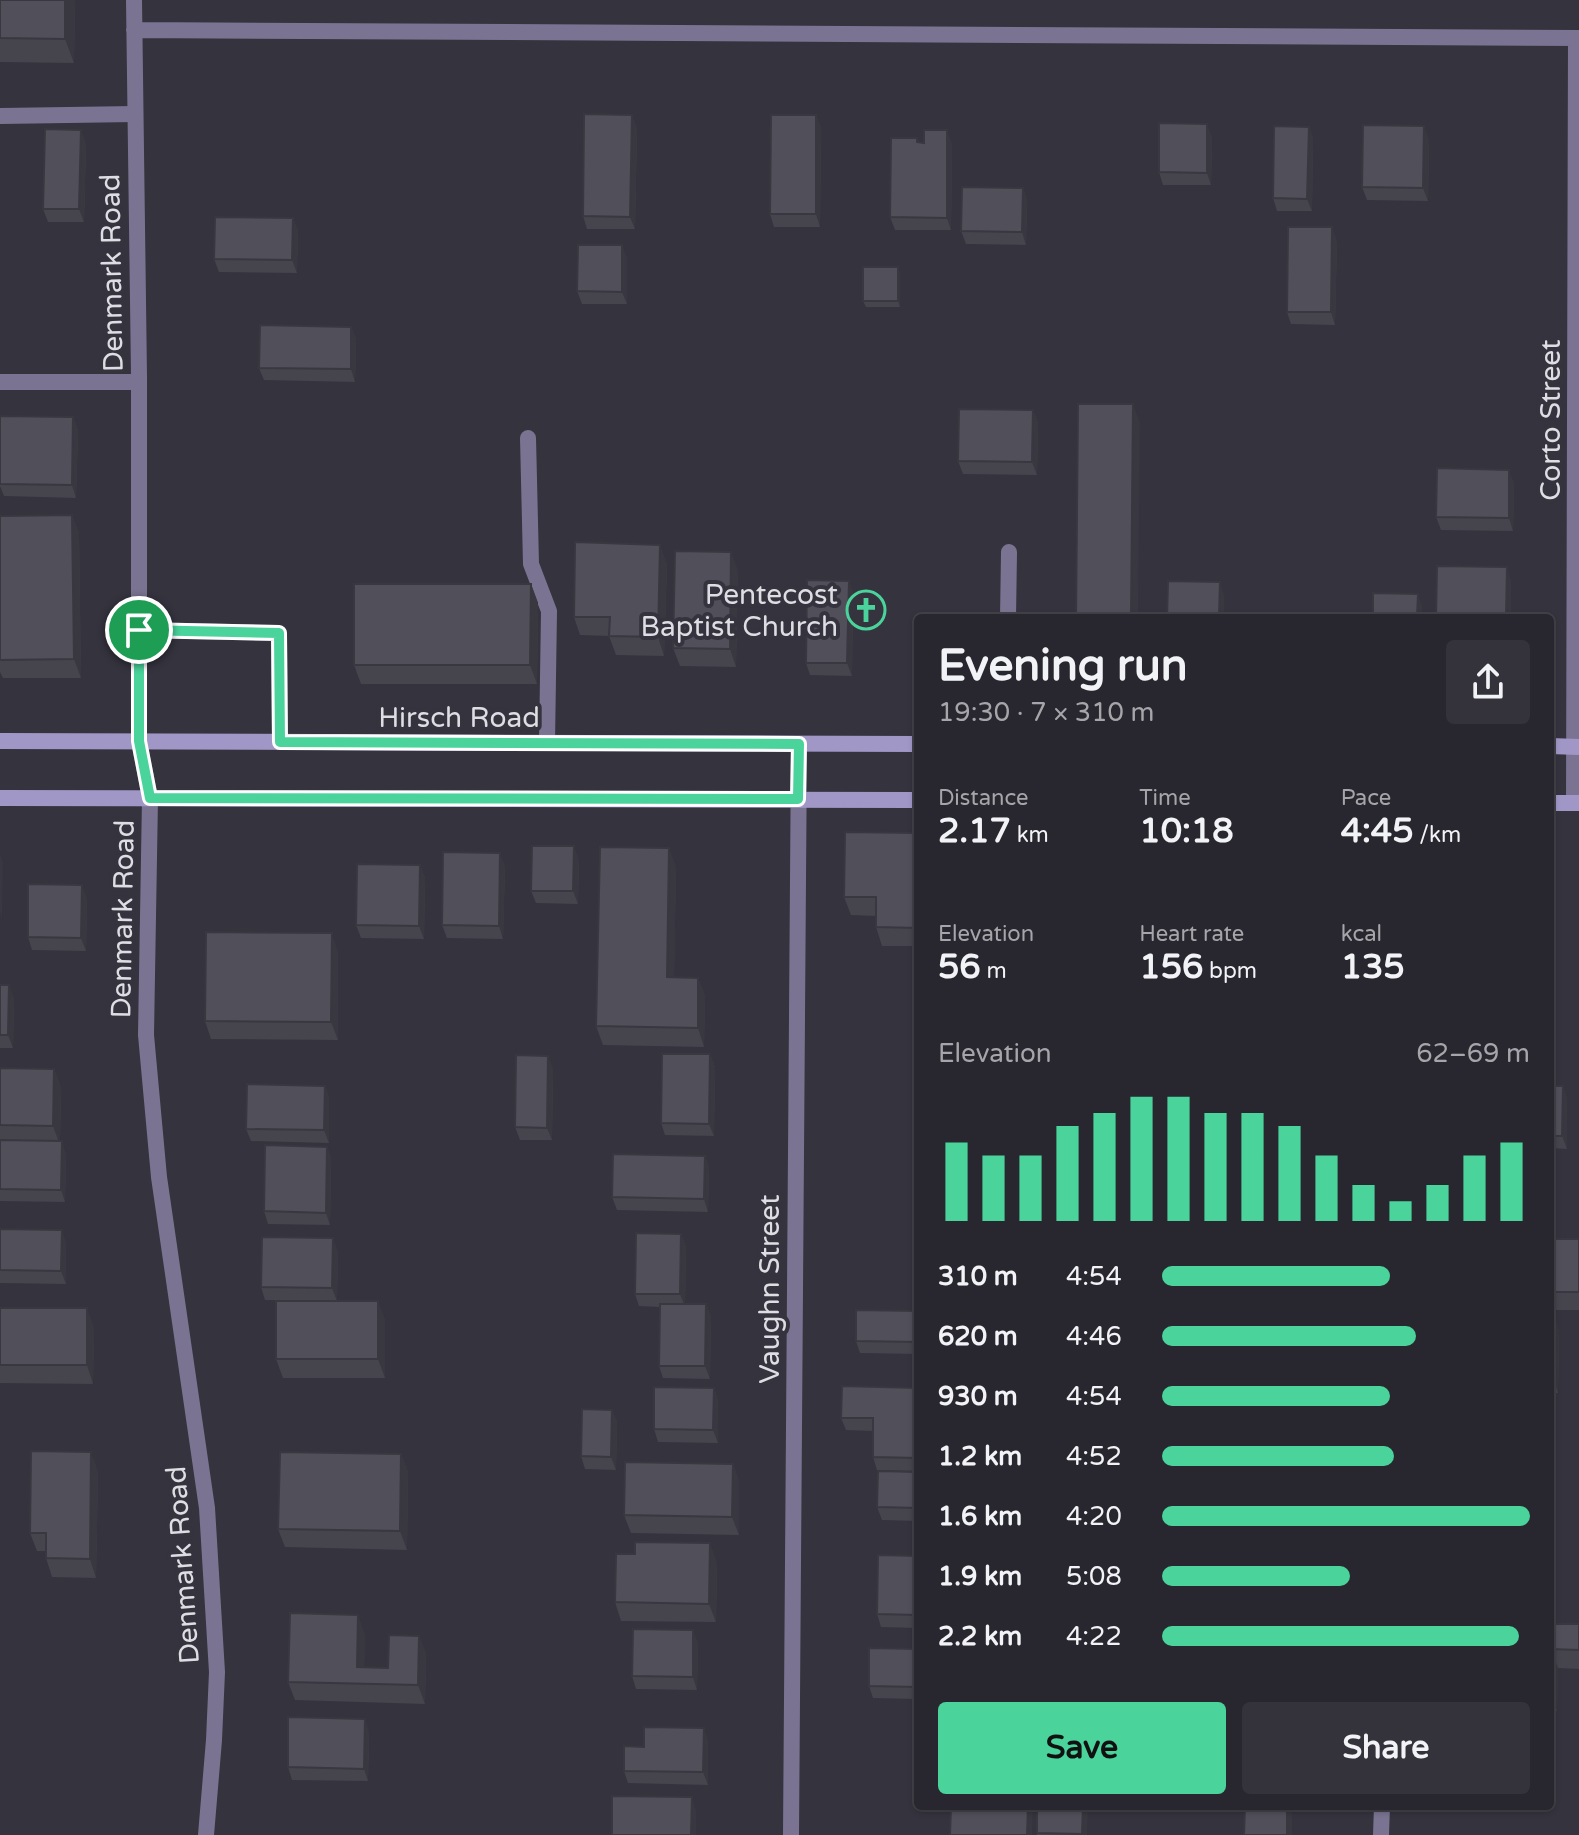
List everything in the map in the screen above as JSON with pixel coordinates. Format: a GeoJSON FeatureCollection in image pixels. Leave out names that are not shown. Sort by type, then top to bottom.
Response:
{"type":"FeatureCollection","features":[{"type":"Feature","properties":{"kind":"main road","name":"Hirsch Road"},"geometry":{"type":"LineString","coordinates":[[0,741],[914,744]]}},
{"type":"Feature","properties":{"kind":"main road"},"geometry":{"type":"LineString","coordinates":[[1554,746],[1577,747]]}},
{"type":"Feature","properties":{"kind":"main road"},"geometry":{"type":"LineString","coordinates":[[0,798],[914,800]]}},
{"type":"Feature","properties":{"kind":"main road"},"geometry":{"type":"LineString","coordinates":[[1554,803],[1576,803]]}},
{"type":"Feature","properties":{"kind":"street","name":"Denmark Road"},"geometry":{"type":"LineString","coordinates":[[134,0],[139,382],[139,741],[150,798],[146,1035],[159,1177],[207,1508],[217,1672],[206,1835]]}},
{"type":"Feature","properties":{"kind":"street"},"geometry":{"type":"LineString","coordinates":[[134,30],[1578,38]]}},
{"type":"Feature","properties":{"kind":"street","name":"Corto Street"},"geometry":{"type":"LineString","coordinates":[[1576,803],[1578,38]]}},
{"type":"Feature","properties":{"kind":"street"},"geometry":{"type":"LineString","coordinates":[[0,116],[135,114]]}},
{"type":"Feature","properties":{"kind":"street"},"geometry":{"type":"LineString","coordinates":[[0,382],[139,382]]}},
{"type":"Feature","properties":{"kind":"street"},"geometry":{"type":"LineString","coordinates":[[528,438],[531,564],[549,611],[547,743]]}},
{"type":"Feature","properties":{"kind":"street"},"geometry":{"type":"LineString","coordinates":[[1008,614],[1009,552]]}},
{"type":"Feature","properties":{"kind":"street"},"geometry":{"type":"LineString","coordinates":[[139,630],[279,633],[280,742]]}},
{"type":"Feature","properties":{"kind":"street","name":"Vaughn Street"},"geometry":{"type":"LineString","coordinates":[[791,1835],[799,744]]}},
{"type":"Feature","properties":{"kind":"street"},"geometry":{"type":"LineString","coordinates":[[1381,1835],[1382,1810]]}},
{"type":"Feature","properties":{"kind":"building"},"geometry":{"type":"Polygon","coordinates":[[[0,0],[65,0],[65,39],[0,38],[0,0]]]}},
{"type":"Feature","properties":{"kind":"building"},"geometry":{"type":"Polygon","coordinates":[[[584,114],[632,115],[630,217],[583,216],[584,114]]]}},
{"type":"Feature","properties":{"kind":"building"},"geometry":{"type":"Polygon","coordinates":[[[771,115],[816,115],[816,214],[770,214],[771,115]]]}},
{"type":"Feature","properties":{"kind":"building"},"geometry":{"type":"Polygon","coordinates":[[[1159,123],[1207,124],[1207,173],[1159,172],[1159,123]]]}},
{"type":"Feature","properties":{"kind":"building"},"geometry":{"type":"Polygon","coordinates":[[[1363,125],[1424,126],[1423,188],[1362,187],[1363,125]]]}},
{"type":"Feature","properties":{"kind":"building"},"geometry":{"type":"Polygon","coordinates":[[[1274,126],[1309,127],[1307,199],[1273,198],[1274,126]]]}},
{"type":"Feature","properties":{"kind":"building"},"geometry":{"type":"Polygon","coordinates":[[[45,129],[81,130],[79,209],[43,209],[45,129]]]}},
{"type":"Feature","properties":{"kind":"building"},"geometry":{"type":"Polygon","coordinates":[[[924,130],[947,130],[947,218],[890,217],[891,138],[917,138],[917,142],[924,143],[924,130]]]}},
{"type":"Feature","properties":{"kind":"building"},"geometry":{"type":"Polygon","coordinates":[[[962,187],[1023,188],[1022,232],[961,231],[962,187]]]}},
{"type":"Feature","properties":{"kind":"building"},"geometry":{"type":"Polygon","coordinates":[[[215,217],[293,218],[292,260],[214,259],[215,217]]]}},
{"type":"Feature","properties":{"kind":"building"},"geometry":{"type":"Polygon","coordinates":[[[1288,227],[1332,227],[1331,312],[1287,312],[1288,227]]]}},
{"type":"Feature","properties":{"kind":"building"},"geometry":{"type":"Polygon","coordinates":[[[578,245],[622,245],[622,292],[577,291],[578,245]]]}},
{"type":"Feature","properties":{"kind":"building"},"geometry":{"type":"Polygon","coordinates":[[[863,267],[898,267],[898,301],[863,301],[863,267]]]}},
{"type":"Feature","properties":{"kind":"building"},"geometry":{"type":"Polygon","coordinates":[[[260,325],[351,327],[351,369],[259,368],[260,325]]]}},
{"type":"Feature","properties":{"kind":"building"},"geometry":{"type":"Polygon","coordinates":[[[1078,404],[1133,404],[1131,614],[1076,614],[1078,404]]]}},
{"type":"Feature","properties":{"kind":"building"},"geometry":{"type":"Polygon","coordinates":[[[959,409],[1033,410],[1032,462],[958,461],[959,409]]]}},
{"type":"Feature","properties":{"kind":"building"},"geometry":{"type":"Polygon","coordinates":[[[0,416],[73,417],[72,485],[0,484],[0,416]]]}},
{"type":"Feature","properties":{"kind":"building"},"geometry":{"type":"Polygon","coordinates":[[[1437,468],[1509,470],[1509,518],[1436,517],[1437,468]]]}},
{"type":"Feature","properties":{"kind":"building"},"geometry":{"type":"Polygon","coordinates":[[[72,515],[74,659],[0,660],[0,516],[72,515]]]}},
{"type":"Feature","properties":{"kind":"building"},"geometry":{"type":"Polygon","coordinates":[[[575,542],[660,545],[658,637],[609,636],[610,617],[574,617],[575,542]]]}},
{"type":"Feature","properties":{"kind":"building"},"geometry":{"type":"Polygon","coordinates":[[[675,551],[731,552],[730,649],[673,648],[675,551]]]}},
{"type":"Feature","properties":{"kind":"building"},"geometry":{"type":"Polygon","coordinates":[[[1437,566],[1507,567],[1506,614],[1436,614],[1437,566]]]}},
{"type":"Feature","properties":{"kind":"building"},"geometry":{"type":"Polygon","coordinates":[[[807,580],[849,581],[847,663],[806,663],[807,580]]]}},
{"type":"Feature","properties":{"kind":"building"},"geometry":{"type":"Polygon","coordinates":[[[1168,581],[1220,582],[1219,614],[1167,614],[1168,581]]]}},
{"type":"Feature","properties":{"kind":"building"},"geometry":{"type":"Polygon","coordinates":[[[354,584],[531,584],[530,665],[354,665],[354,584]]]}},
{"type":"Feature","properties":{"kind":"building"},"geometry":{"type":"Polygon","coordinates":[[[1373,593],[1418,594],[1417,614],[1373,614],[1373,593]]]}},
{"type":"Feature","properties":{"kind":"building"},"geometry":{"type":"Polygon","coordinates":[[[845,832],[914,833],[914,928],[876,927],[876,897],[844,897],[845,832]]]}},
{"type":"Feature","properties":{"kind":"building"},"geometry":{"type":"Polygon","coordinates":[[[532,846],[574,846],[573,891],[531,891],[532,846]]]}},
{"type":"Feature","properties":{"kind":"building"},"geometry":{"type":"Polygon","coordinates":[[[600,847],[669,848],[667,977],[698,978],[698,1028],[596,1026],[600,847]]]}},
{"type":"Feature","properties":{"kind":"building"},"geometry":{"type":"Polygon","coordinates":[[[443,852],[500,853],[499,926],[442,925],[443,852]]]}},
{"type":"Feature","properties":{"kind":"building"},"geometry":{"type":"Polygon","coordinates":[[[357,864],[420,865],[419,926],[356,925],[357,864]]]}},
{"type":"Feature","properties":{"kind":"building"},"geometry":{"type":"Polygon","coordinates":[[[28,884],[82,885],[81,938],[28,937],[28,884]]]}},
{"type":"Feature","properties":{"kind":"building"},"geometry":{"type":"Polygon","coordinates":[[[206,932],[332,933],[331,1022],[205,1021],[206,932]]]}},
{"type":"Feature","properties":{"kind":"building"},"geometry":{"type":"Polygon","coordinates":[[[0,985],[9,985],[8,1035],[0,1035],[0,985]]]}},
{"type":"Feature","properties":{"kind":"building"},"geometry":{"type":"Polygon","coordinates":[[[662,1054],[710,1054],[709,1124],[661,1123],[662,1054]]]}},
{"type":"Feature","properties":{"kind":"building"},"geometry":{"type":"Polygon","coordinates":[[[516,1055],[548,1056],[547,1128],[515,1127],[516,1055]]]}},
{"type":"Feature","properties":{"kind":"building"},"geometry":{"type":"Polygon","coordinates":[[[0,1068],[54,1069],[53,1126],[0,1125],[0,1068]]]}},
{"type":"Feature","properties":{"kind":"building"},"geometry":{"type":"Polygon","coordinates":[[[247,1084],[325,1086],[324,1130],[246,1129],[247,1084]]]}},
{"type":"Feature","properties":{"kind":"building"},"geometry":{"type":"Polygon","coordinates":[[[1554,1086],[1563,1086],[1562,1136],[1554,1136],[1554,1086]]]}},
{"type":"Feature","properties":{"kind":"building"},"geometry":{"type":"Polygon","coordinates":[[[0,1140],[62,1141],[61,1190],[0,1189],[0,1140]]]}},
{"type":"Feature","properties":{"kind":"building"},"geometry":{"type":"Polygon","coordinates":[[[265,1145],[327,1147],[326,1213],[264,1211],[265,1145]]]}},
{"type":"Feature","properties":{"kind":"building"},"geometry":{"type":"Polygon","coordinates":[[[613,1154],[705,1156],[704,1199],[612,1197],[613,1154]]]}},
{"type":"Feature","properties":{"kind":"building"},"geometry":{"type":"Polygon","coordinates":[[[0,1229],[62,1230],[61,1271],[0,1270],[0,1229]]]}},
{"type":"Feature","properties":{"kind":"building"},"geometry":{"type":"Polygon","coordinates":[[[636,1233],[681,1234],[680,1294],[635,1294],[636,1233]]]}},
{"type":"Feature","properties":{"kind":"building"},"geometry":{"type":"Polygon","coordinates":[[[262,1237],[333,1238],[332,1288],[261,1287],[262,1237]]]}},
{"type":"Feature","properties":{"kind":"building"},"geometry":{"type":"Polygon","coordinates":[[[1554,1239],[1579,1239],[1579,1292],[1554,1292],[1554,1239]]]}},
{"type":"Feature","properties":{"kind":"building"},"geometry":{"type":"Polygon","coordinates":[[[276,1301],[378,1301],[378,1359],[276,1359],[276,1301]]]}},
{"type":"Feature","properties":{"kind":"building"},"geometry":{"type":"Polygon","coordinates":[[[660,1304],[706,1304],[705,1366],[659,1366],[660,1304]]]}},
{"type":"Feature","properties":{"kind":"building"},"geometry":{"type":"Polygon","coordinates":[[[0,1308],[87,1308],[87,1365],[0,1365],[0,1308]]]}},
{"type":"Feature","properties":{"kind":"building"},"geometry":{"type":"Polygon","coordinates":[[[856,1310],[914,1311],[914,1342],[856,1341],[856,1310]]]}},
{"type":"Feature","properties":{"kind":"building"},"geometry":{"type":"Polygon","coordinates":[[[842,1386],[914,1388],[914,1458],[873,1457],[873,1418],[841,1418],[842,1386]]]}},
{"type":"Feature","properties":{"kind":"building"},"geometry":{"type":"Polygon","coordinates":[[[654,1387],[714,1388],[713,1430],[654,1429],[654,1387]]]}},
{"type":"Feature","properties":{"kind":"building"},"geometry":{"type":"Polygon","coordinates":[[[582,1409],[612,1410],[611,1457],[581,1456],[582,1409]]]}},
{"type":"Feature","properties":{"kind":"building"},"geometry":{"type":"Polygon","coordinates":[[[31,1451],[91,1452],[90,1559],[46,1558],[46,1533],[30,1533],[31,1451]]]}},
{"type":"Feature","properties":{"kind":"building"},"geometry":{"type":"Polygon","coordinates":[[[280,1452],[401,1454],[400,1531],[278,1529],[280,1452]]]}},
{"type":"Feature","properties":{"kind":"building"},"geometry":{"type":"Polygon","coordinates":[[[625,1462],[733,1464],[732,1517],[624,1515],[625,1462]]]}},
{"type":"Feature","properties":{"kind":"building"},"geometry":{"type":"Polygon","coordinates":[[[878,1471],[914,1472],[914,1508],[877,1507],[878,1471]]]}},
{"type":"Feature","properties":{"kind":"building"},"geometry":{"type":"Polygon","coordinates":[[[635,1542],[710,1543],[709,1604],[615,1602],[616,1554],[635,1554],[635,1542]]]}},
{"type":"Feature","properties":{"kind":"building"},"geometry":{"type":"Polygon","coordinates":[[[878,1555],[914,1556],[914,1615],[877,1614],[878,1555]]]}},
{"type":"Feature","properties":{"kind":"building"},"geometry":{"type":"Polygon","coordinates":[[[290,1613],[358,1615],[357,1667],[388,1668],[389,1635],[419,1636],[418,1685],[288,1682],[290,1613]]]}},
{"type":"Feature","properties":{"kind":"building"},"geometry":{"type":"Polygon","coordinates":[[[1554,1624],[1579,1624],[1579,1650],[1554,1649],[1554,1624]]]}},
{"type":"Feature","properties":{"kind":"building"},"geometry":{"type":"Polygon","coordinates":[[[633,1629],[693,1630],[693,1677],[632,1676],[633,1629]]]}},
{"type":"Feature","properties":{"kind":"building"},"geometry":{"type":"Polygon","coordinates":[[[869,1648],[914,1649],[914,1687],[869,1686],[869,1648]]]}},
{"type":"Feature","properties":{"kind":"building"},"geometry":{"type":"Polygon","coordinates":[[[288,1717],[365,1719],[364,1769],[288,1767],[288,1717]]]}},
{"type":"Feature","properties":{"kind":"building"},"geometry":{"type":"Polygon","coordinates":[[[644,1727],[704,1728],[703,1772],[624,1771],[624,1746],[644,1747],[644,1727]]]}},
{"type":"Feature","properties":{"kind":"building"},"geometry":{"type":"Polygon","coordinates":[[[612,1796],[692,1797],[691,1835],[612,1835],[612,1796]]]}},
{"type":"Feature","properties":{"kind":"building"},"geometry":{"type":"Polygon","coordinates":[[[951,1810],[1028,1810],[1027,1835],[950,1835],[951,1810]]]}},
{"type":"Feature","properties":{"kind":"building"},"geometry":{"type":"Polygon","coordinates":[[[1037,1810],[1083,1810],[1082,1834],[1037,1833],[1037,1810]]]}},
{"type":"Feature","properties":{"kind":"building"},"geometry":{"type":"Polygon","coordinates":[[[1245,1810],[1287,1810],[1287,1835],[1244,1835],[1245,1810]]]}},
{"type":"Feature","properties":{"kind":"place","name":"Pentecost Baptist Church"},"geometry":{"type":"Point","coordinates":[866,610]}},
{"type":"Feature","properties":{"kind":"route"},"geometry":{"type":"LineString","coordinates":[[139,630],[279,633],[280,742],[799,744],[798,799],[150,798],[139,741],[139,630]]}}]}
